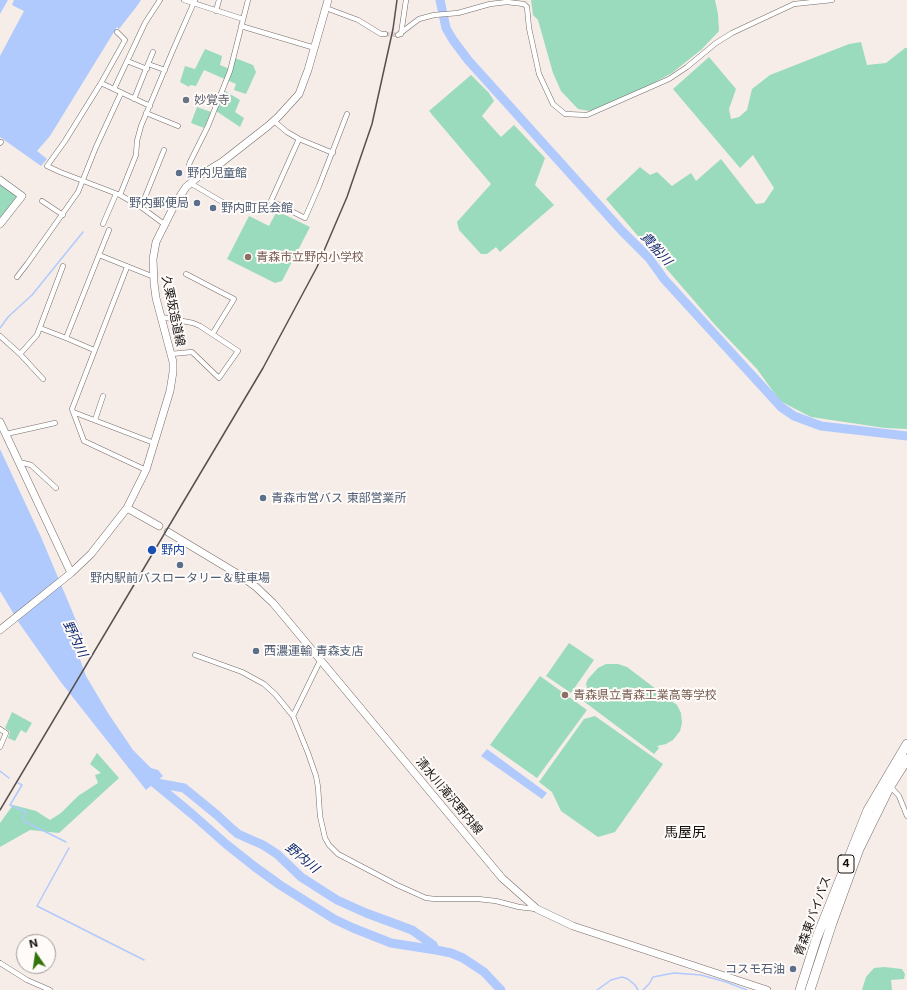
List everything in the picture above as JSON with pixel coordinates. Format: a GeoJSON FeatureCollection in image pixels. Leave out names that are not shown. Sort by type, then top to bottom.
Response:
{"type":"FeatureCollection","features":[{"type":"Feature","properties":{"kind":"highway","name":"青森東バイパス"},"geometry":{"type":"LineString","coordinates":[[800,990],[817,937],[868,810],[907,744]]}},
{"type":"Feature","properties":{"kind":"highway","name":"青森東バイパス"},"geometry":{"type":"LineString","coordinates":[[810,990],[832,923],[859,849],[890,786],[907,759]]}},
{"type":"Feature","properties":{"kind":"main road","name":"久栗坂造道線"},"geometry":{"type":"LineString","coordinates":[[0,630],[68,575],[91,554],[127,508],[146,470],[170,391],[173,372],[171,354],[156,298],[154,253],[156,242],[164,224],[186,187],[192,181],[222,162],[274,120],[299,94],[306,78],[328,0]]}},
{"type":"Feature","properties":{"kind":"main road"},"geometry":{"type":"LineString","coordinates":[[0,180],[22,196],[0,224]]}},
{"type":"Feature","properties":{"kind":"main road"},"geometry":{"type":"LineString","coordinates":[[0,422],[68,575]]}},
{"type":"Feature","properties":{"kind":"main road"},"geometry":{"type":"LineString","coordinates":[[127,508],[159,526]]}},
{"type":"Feature","properties":{"kind":"main road","name":"清水川滝沢野内線"},"geometry":{"type":"LineString","coordinates":[[168,532],[241,576],[256,587],[273,603],[502,878],[537,909],[573,926],[767,990]]}},
{"type":"Feature","properties":{"kind":"street"},"geometry":{"type":"LineString","coordinates":[[114,89],[145,23],[160,0]]}},
{"type":"Feature","properties":{"kind":"street"},"geometry":{"type":"LineString","coordinates":[[184,0],[195,2],[216,11],[243,19]]}},
{"type":"Feature","properties":{"kind":"street"},"geometry":{"type":"LineString","coordinates":[[216,11],[219,0]]}},
{"type":"Feature","properties":{"kind":"street"},"geometry":{"type":"LineString","coordinates":[[231,207],[192,181],[190,162],[208,126],[230,70],[248,0]]}},
{"type":"Feature","properties":{"kind":"street"},"geometry":{"type":"LineString","coordinates":[[406,0],[400,34],[419,19],[434,15],[458,13],[490,4],[507,2],[524,4],[527,7],[528,28],[539,74],[553,104],[565,114],[587,115],[669,79],[716,43],[738,30],[794,4],[832,0]]}},
{"type":"Feature","properties":{"kind":"street"},"geometry":{"type":"LineString","coordinates":[[103,224],[136,155],[137,141],[146,113],[195,2]]}},
{"type":"Feature","properties":{"kind":"street"},"geometry":{"type":"LineString","coordinates":[[326,8],[358,20],[381,34],[385,34]]}},
{"type":"Feature","properties":{"kind":"street"},"geometry":{"type":"LineString","coordinates":[[241,26],[315,48]]}},
{"type":"Feature","properties":{"kind":"street"},"geometry":{"type":"LineString","coordinates":[[117,32],[125,40],[69,135],[48,166],[141,206],[164,224]]}},
{"type":"Feature","properties":{"kind":"street"},"geometry":{"type":"LineString","coordinates":[[134,99],[153,52]]}},
{"type":"Feature","properties":{"kind":"street"},"geometry":{"type":"LineString","coordinates":[[127,61],[165,70]]}},
{"type":"Feature","properties":{"kind":"street"},"geometry":{"type":"LineString","coordinates":[[100,83],[150,106]]}},
{"type":"Feature","properties":{"kind":"street"},"geometry":{"type":"LineString","coordinates":[[16,277],[63,215],[78,192],[96,147],[121,93]]}},
{"type":"Feature","properties":{"kind":"street"},"geometry":{"type":"LineString","coordinates":[[146,113],[178,126]]}},
{"type":"Feature","properties":{"kind":"street"},"geometry":{"type":"LineString","coordinates":[[299,139],[271,201],[306,218],[333,153],[347,114]]}},
{"type":"Feature","properties":{"kind":"street"},"geometry":{"type":"LineString","coordinates":[[274,120],[287,132],[299,139],[333,153]]}},
{"type":"Feature","properties":{"kind":"street"},"geometry":{"type":"LineString","coordinates":[[141,206],[164,150]]}},
{"type":"Feature","properties":{"kind":"street"},"geometry":{"type":"LineString","coordinates":[[42,201],[63,215]]}},
{"type":"Feature","properties":{"kind":"street"},"geometry":{"type":"LineString","coordinates":[[66,338],[109,230]]}},
{"type":"Feature","properties":{"kind":"street"},"geometry":{"type":"LineString","coordinates":[[99,255],[154,276]]}},
{"type":"Feature","properties":{"kind":"street"},"geometry":{"type":"LineString","coordinates":[[20,354],[37,335],[63,266]]}},
{"type":"Feature","properties":{"kind":"street"},"geometry":{"type":"LineString","coordinates":[[128,267],[72,409],[84,441],[146,470]]}},
{"type":"Feature","properties":{"kind":"street"},"geometry":{"type":"LineString","coordinates":[[186,274],[234,299],[213,334]]}},
{"type":"Feature","properties":{"kind":"street"},"geometry":{"type":"LineString","coordinates":[[161,317],[193,323],[213,334],[238,351],[219,378],[192,352],[171,354]]}},
{"type":"Feature","properties":{"kind":"street"},"geometry":{"type":"LineString","coordinates":[[40,328],[94,350]]}},
{"type":"Feature","properties":{"kind":"street"},"geometry":{"type":"LineString","coordinates":[[0,336],[20,354],[43,379]]}},
{"type":"Feature","properties":{"kind":"street"},"geometry":{"type":"LineString","coordinates":[[95,420],[103,396]]}},
{"type":"Feature","properties":{"kind":"street"},"geometry":{"type":"LineString","coordinates":[[73,412],[154,443]]}},
{"type":"Feature","properties":{"kind":"street"},"geometry":{"type":"LineString","coordinates":[[6,434],[55,423]]}},
{"type":"Feature","properties":{"kind":"street"},"geometry":{"type":"LineString","coordinates":[[19,462],[31,465],[56,488]]}},
{"type":"Feature","properties":{"kind":"street"},"geometry":{"type":"LineString","coordinates":[[195,655],[242,672],[264,684],[275,694],[293,716],[316,776],[320,816],[326,838],[329,845],[338,854],[397,885],[426,898],[435,900],[478,899],[537,909]]}},
{"type":"Feature","properties":{"kind":"street"},"geometry":{"type":"LineString","coordinates":[[293,716],[320,661]]}},
{"type":"Feature","properties":{"kind":"street"},"geometry":{"type":"LineString","coordinates":[[0,729],[6,733],[0,747]]}},
{"type":"Feature","properties":{"kind":"street"},"geometry":{"type":"LineString","coordinates":[[890,786],[905,805],[907,816]]}},
{"type":"Feature","properties":{"kind":"street"},"geometry":{"type":"LineString","coordinates":[[0,963],[27,980],[50,990]]}},
{"type":"Feature","properties":{"kind":"green space"},"geometry":{"type":"Polygon","coordinates":[[[531,0],[715,0],[719,31],[702,49],[672,73],[639,91],[590,111],[578,109],[561,91],[553,73],[538,20],[533,15],[531,0]]]}},
{"type":"Feature","properties":{"kind":"green space"},"geometry":{"type":"Polygon","coordinates":[[[861,42],[867,65],[886,63],[907,48],[907,429],[885,428],[811,417],[780,401],[757,369],[716,326],[606,199],[640,167],[650,175],[657,172],[672,186],[691,173],[696,181],[721,159],[756,204],[764,203],[774,188],[753,155],[740,168],[673,89],[709,57],[736,89],[729,109],[731,119],[739,117],[747,110],[752,89],[770,75],[849,44],[861,42]]]}},
{"type":"Feature","properties":{"kind":"green space"},"geometry":{"type":"Polygon","coordinates":[[[205,49],[222,56],[220,65],[232,70],[235,58],[253,65],[256,72],[246,94],[234,90],[236,84],[204,70],[196,86],[190,85],[189,87],[180,82],[185,66],[195,69],[205,49]]]}},
{"type":"Feature","properties":{"kind":"green space"},"geometry":{"type":"Polygon","coordinates":[[[471,75],[489,93],[494,101],[482,116],[501,137],[514,125],[545,158],[535,185],[554,205],[500,252],[496,247],[487,254],[481,254],[459,230],[457,222],[491,184],[429,111],[471,75]]]}},
{"type":"Feature","properties":{"kind":"green space"},"geometry":{"type":"Polygon","coordinates":[[[225,91],[240,100],[235,112],[244,118],[240,127],[216,111],[225,91]]]}},
{"type":"Feature","properties":{"kind":"green space"},"geometry":{"type":"Polygon","coordinates":[[[197,107],[211,112],[204,128],[191,123],[197,107]]]}},
{"type":"Feature","properties":{"kind":"green space"},"geometry":{"type":"Polygon","coordinates":[[[0,183],[16,195],[17,198],[0,220],[0,183]]]}},
{"type":"Feature","properties":{"kind":"green space"},"geometry":{"type":"Polygon","coordinates":[[[277,211],[310,227],[282,281],[275,283],[227,259],[249,216],[269,226],[277,211]]]}},
{"type":"Feature","properties":{"kind":"green space"},"geometry":{"type":"Polygon","coordinates":[[[569,643],[594,660],[571,693],[546,676],[569,643]]]}},
{"type":"Feature","properties":{"kind":"green space"},"geometry":{"type":"Polygon","coordinates":[[[606,664],[618,664],[627,667],[677,705],[681,713],[682,723],[680,731],[673,740],[666,744],[657,746],[659,748],[654,754],[582,700],[589,695],[586,684],[588,679],[598,668],[606,664]]]}},
{"type":"Feature","properties":{"kind":"green space"},"geometry":{"type":"Polygon","coordinates":[[[540,676],[587,710],[537,778],[490,745],[540,676]]]}},
{"type":"Feature","properties":{"kind":"green space"},"geometry":{"type":"Polygon","coordinates":[[[12,712],[32,723],[26,733],[21,730],[15,741],[8,738],[10,732],[5,728],[12,712]]]}},
{"type":"Feature","properties":{"kind":"green space"},"geometry":{"type":"Polygon","coordinates":[[[595,716],[663,764],[615,832],[598,837],[561,811],[552,792],[539,782],[584,719],[595,716]]]}},
{"type":"Feature","properties":{"kind":"green space"},"geometry":{"type":"Polygon","coordinates":[[[97,753],[119,778],[59,833],[30,830],[0,847],[0,823],[13,805],[36,811],[50,820],[61,813],[78,796],[98,783],[95,775],[101,773],[90,764],[97,753]]]}},
{"type":"Feature","properties":{"kind":"green space"},"geometry":{"type":"Polygon","coordinates":[[[884,967],[902,969],[905,974],[904,979],[891,980],[892,990],[862,990],[866,977],[874,968],[884,967]]]}},
{"type":"Feature","properties":{"kind":"water"},"geometry":{"type":"Polygon","coordinates":[[[0,0],[141,0],[119,29],[117,27],[50,136],[37,151],[47,159],[41,166],[0,137],[0,0]]]}},
{"type":"Feature","properties":{"kind":"water"},"geometry":{"type":"Polygon","coordinates":[[[0,449],[41,537],[83,637],[83,643],[77,651],[86,676],[108,713],[133,750],[151,768],[158,770],[163,776],[146,790],[60,681],[19,623],[0,591],[0,449]]]}},
{"type":"Feature","properties":{"kind":"water"},"geometry":{"type":"Polygon","coordinates":[[[487,749],[547,793],[542,799],[481,756],[487,749]]]}},
{"type":"Feature","properties":{"kind":"pier"},"geometry":{"type":"Polygon","coordinates":[[[8,0],[14,0],[12,5],[24,11],[0,56],[0,14],[8,0]]]}},
{"type":"Feature","properties":{"kind":"waterway","name":"貴船川"},"geometry":{"type":"LineString","coordinates":[[440,0],[446,28],[468,60],[622,231],[649,258],[664,279],[781,407],[794,416],[821,426],[907,436]]}},
{"type":"Feature","properties":{"kind":"waterway"},"geometry":{"type":"LineString","coordinates":[[0,328],[8,317],[32,295],[83,232]]}},
{"type":"Feature","properties":{"kind":"waterway"},"geometry":{"type":"LineString","coordinates":[[0,771],[9,778]]}},
{"type":"Feature","properties":{"kind":"waterway","name":"野内川"},"geometry":{"type":"LineString","coordinates":[[146,776],[255,867],[280,885],[334,919],[391,943],[451,953],[463,958],[484,972],[501,990]]}},
{"type":"Feature","properties":{"kind":"waterway"},"geometry":{"type":"LineString","coordinates":[[18,783],[22,785],[10,805],[26,812],[23,817],[24,821],[66,842]]}},
{"type":"Feature","properties":{"kind":"waterway","name":"野内川"},"geometry":{"type":"LineString","coordinates":[[157,783],[184,788],[238,834],[263,845],[277,854],[301,877],[337,900],[366,913],[412,930],[433,945],[436,950]]}},
{"type":"Feature","properties":{"kind":"waterway"},"geometry":{"type":"LineString","coordinates":[[69,848],[37,906],[144,960]]}},
{"type":"Feature","properties":{"kind":"waterway"},"geometry":{"type":"LineString","coordinates":[[643,990],[653,977],[674,973],[701,975],[747,990]]}},
{"type":"Feature","properties":{"kind":"waterway"},"geometry":{"type":"LineString","coordinates":[[597,990],[611,980],[622,977],[628,979],[638,990]]}},
{"type":"Feature","properties":{"kind":"tunnel"},"geometry":{"type":"LineString","coordinates":[[385,34],[398,35]]}},
{"type":"Feature","properties":{"kind":"railway"},"geometry":{"type":"LineString","coordinates":[[0,810],[263,368],[317,267],[347,197],[372,124],[393,29],[397,0]]}},
{"type":"Feature","properties":{"kind":"place","name":"妙覚寺"},"geometry":{"type":"Point","coordinates":[186,100]}},
{"type":"Feature","properties":{"kind":"place","name":"野内児童館"},"geometry":{"type":"Point","coordinates":[179,173]}},
{"type":"Feature","properties":{"kind":"place","name":"野内郵便局"},"geometry":{"type":"Point","coordinates":[197,203]}},
{"type":"Feature","properties":{"kind":"place","name":"野内町民会館"},"geometry":{"type":"Point","coordinates":[213,208]}},
{"type":"Feature","properties":{"kind":"place","name":"青森市立野内小学校"},"geometry":{"type":"Point","coordinates":[248,257]}},
{"type":"Feature","properties":{"kind":"place","name":"青森市営バス 東部営業所"},"geometry":{"type":"Point","coordinates":[263,498]}},
{"type":"Feature","properties":{"kind":"place","name":"野内"},"geometry":{"type":"Point","coordinates":[152,550]}},
{"type":"Feature","properties":{"kind":"place","name":"野内駅前バスロータリー＆駐車場"},"geometry":{"type":"Point","coordinates":[180,565]}},
{"type":"Feature","properties":{"kind":"place","name":"西濃運輸 青森支店"},"geometry":{"type":"Point","coordinates":[256,651]}},
{"type":"Feature","properties":{"kind":"place","name":"青森県立青森工業高等学校"},"geometry":{"type":"Point","coordinates":[565,695]}},
{"type":"Feature","properties":{"kind":"place","name":"コスモ石油"},"geometry":{"type":"Point","coordinates":[793,969]}},
{"type":"Feature","properties":{"kind":"district","name":"馬屋尻"},"geometry":{"type":"Point","coordinates":[685,833]}}]}
